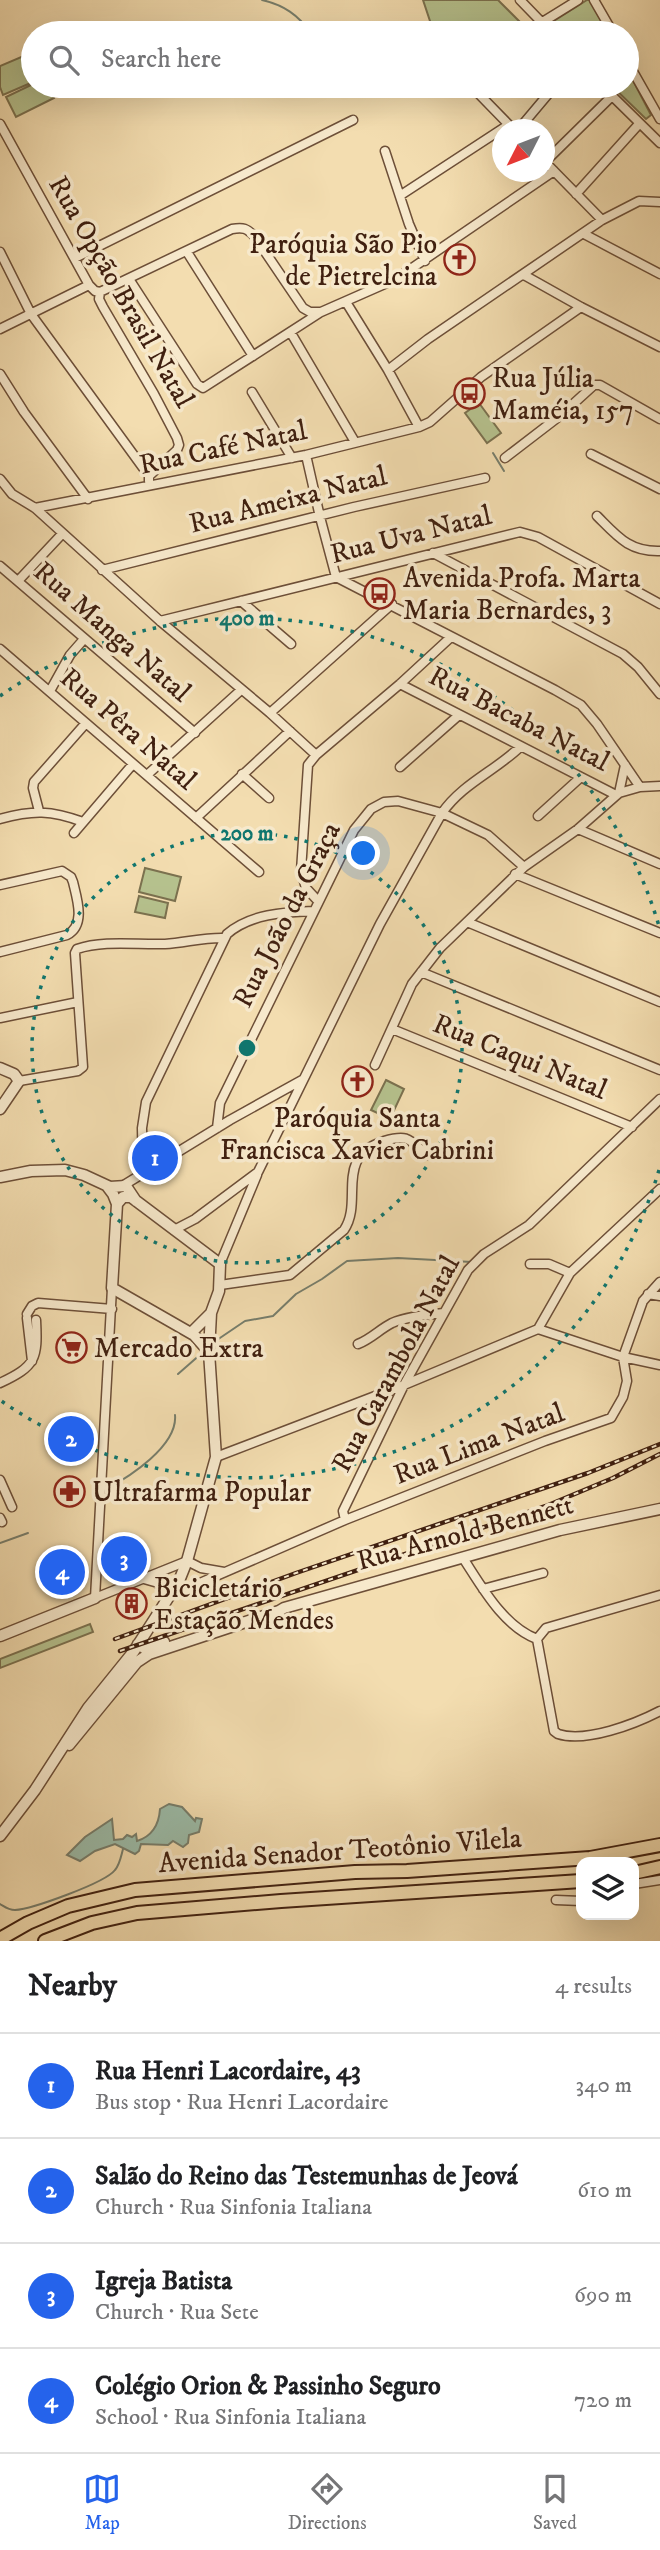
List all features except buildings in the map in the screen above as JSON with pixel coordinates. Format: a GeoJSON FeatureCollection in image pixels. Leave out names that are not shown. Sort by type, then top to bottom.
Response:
{"type":"FeatureCollection","features":[{"type":"Feature","properties":{"kind":"main road","name":"Avenida Senador Teotônio Vilela"},"geometry":{"type":"LineString","coordinates":[[0,1939],[28,1923],[68,1906],[135,1890],[355,1872],[590,1858],[659,1844]]}},
{"type":"Feature","properties":{"kind":"main road"},"geometry":{"type":"LineString","coordinates":[[639,1880],[660,1867]]}},
{"type":"Feature","properties":{"kind":"main road","name":"Avenida Senador Teotônio Vilela"},"geometry":{"type":"LineString","coordinates":[[45,1941],[92,1923],[137,1913],[576,1882]]}},
{"type":"Feature","properties":{"kind":"street"},"geometry":{"type":"LineString","coordinates":[[520,0],[539,21]]}},
{"type":"Feature","properties":{"kind":"street"},"geometry":{"type":"LineString","coordinates":[[544,21],[578,0]]}},
{"type":"Feature","properties":{"kind":"street"},"geometry":{"type":"LineString","coordinates":[[594,0],[605,21]]}},
{"type":"Feature","properties":{"kind":"street"},"geometry":{"type":"LineString","coordinates":[[639,82],[660,119]]}},
{"type":"Feature","properties":{"kind":"street"},"geometry":{"type":"LineString","coordinates":[[483,98],[504,119]]}},
{"type":"Feature","properties":{"kind":"street"},"geometry":{"type":"LineString","coordinates":[[522,119],[543,98]]}},
{"type":"Feature","properties":{"kind":"street"},"geometry":{"type":"LineString","coordinates":[[555,152],[610,98]]}},
{"type":"Feature","properties":{"kind":"street"},"geometry":{"type":"LineString","coordinates":[[614,98],[660,144]]}},
{"type":"Feature","properties":{"kind":"street"},"geometry":{"type":"LineString","coordinates":[[75,258],[353,120]]}},
{"type":"Feature","properties":{"kind":"street","name":"Rua Opção Brasil Natal"},"geometry":{"type":"LineString","coordinates":[[0,124],[89,285],[100,292],[99,299],[103,307],[160,404],[179,445],[172,456],[149,476]]}},
{"type":"Feature","properties":{"kind":"street"},"geometry":{"type":"LineString","coordinates":[[576,194],[639,124]]}},
{"type":"Feature","properties":{"kind":"street"},"geometry":{"type":"LineString","coordinates":[[649,133],[660,125]]}},
{"type":"Feature","properties":{"kind":"street"},"geometry":{"type":"LineString","coordinates":[[401,195],[492,141]]}},
{"type":"Feature","properties":{"kind":"street"},"geometry":{"type":"LineString","coordinates":[[385,151],[409,224],[425,261]]}},
{"type":"Feature","properties":{"kind":"street"},"geometry":{"type":"LineString","coordinates":[[555,172],[602,220]]}},
{"type":"Feature","properties":{"kind":"street"},"geometry":{"type":"LineString","coordinates":[[129,279],[197,384],[204,388],[321,312],[396,279],[538,182]]}},
{"type":"Feature","properties":{"kind":"street"},"geometry":{"type":"LineString","coordinates":[[388,370],[428,339],[602,220],[639,201],[660,202]]}},
{"type":"Feature","properties":{"kind":"street"},"geometry":{"type":"LineString","coordinates":[[100,292],[232,229],[242,228],[248,229],[303,308],[310,312],[321,312]]}},
{"type":"Feature","properties":{"kind":"street"},"geometry":{"type":"LineString","coordinates":[[584,234],[660,274]]}},
{"type":"Feature","properties":{"kind":"street"},"geometry":{"type":"LineString","coordinates":[[0,252],[31,314],[149,476],[150,487]]}},
{"type":"Feature","properties":{"kind":"street"},"geometry":{"type":"LineString","coordinates":[[187,252],[253,356]]}},
{"type":"Feature","properties":{"kind":"street"},"geometry":{"type":"LineString","coordinates":[[540,264],[537,274],[541,284]]}},
{"type":"Feature","properties":{"kind":"street"},"geometry":{"type":"LineString","coordinates":[[524,275],[660,347]]}},
{"type":"Feature","properties":{"kind":"street"},"geometry":{"type":"LineString","coordinates":[[0,329],[89,285]]}},
{"type":"Feature","properties":{"kind":"street"},"geometry":{"type":"LineString","coordinates":[[346,302],[419,427],[437,416],[481,377],[581,307]]}},
{"type":"Feature","properties":{"kind":"street"},"geometry":{"type":"LineString","coordinates":[[291,332],[355,442]]}},
{"type":"Feature","properties":{"kind":"street"},"geometry":{"type":"LineString","coordinates":[[0,374],[24,412],[89,499]]}},
{"type":"Feature","properties":{"kind":"street"},"geometry":{"type":"LineString","coordinates":[[505,458],[561,415],[594,385],[600,385],[660,419]]}},
{"type":"Feature","properties":{"kind":"street"},"geometry":{"type":"LineString","coordinates":[[252,392],[292,458]]}},
{"type":"Feature","properties":{"kind":"street","name":"Rua Café Natal"},"geometry":{"type":"LineString","coordinates":[[35,508],[292,458],[419,427]]}},
{"type":"Feature","properties":{"kind":"street"},"geometry":{"type":"LineString","coordinates":[[591,454],[659,488]]}},
{"type":"Feature","properties":{"kind":"street"},"geometry":{"type":"LineString","coordinates":[[306,455],[336,577],[581,705],[640,787]]}},
{"type":"Feature","properties":{"kind":"street","name":"Rua Ameixa Natal"},"geometry":{"type":"LineString","coordinates":[[102,570],[485,478]]}},
{"type":"Feature","properties":{"kind":"street"},"geometry":{"type":"LineString","coordinates":[[658,478],[659,488]]}},
{"type":"Feature","properties":{"kind":"street"},"geometry":{"type":"LineString","coordinates":[[0,479],[12,494],[35,508],[160,621],[271,713],[316,755]]}},
{"type":"Feature","properties":{"kind":"street"},"geometry":{"type":"LineString","coordinates":[[597,516],[626,543],[638,549],[660,551]]}},
{"type":"Feature","properties":{"kind":"street","name":"Rua Uva Natal"},"geometry":{"type":"LineString","coordinates":[[160,621],[520,532],[529,533],[621,580],[660,604]]}},
{"type":"Feature","properties":{"kind":"street"},"geometry":{"type":"LineString","coordinates":[[18,581],[62,534]]}},
{"type":"Feature","properties":{"kind":"street"},"geometry":{"type":"LineString","coordinates":[[433,553],[623,654],[638,667],[660,694]]}},
{"type":"Feature","properties":{"kind":"street","name":"Rua Manga Natal"},"geometry":{"type":"LineString","coordinates":[[0,566],[195,733]]}},
{"type":"Feature","properties":{"kind":"street"},"geometry":{"type":"LineString","coordinates":[[241,601],[291,644]]}},
{"type":"Feature","properties":{"kind":"street"},"geometry":{"type":"LineString","coordinates":[[271,713],[392,604]]}},
{"type":"Feature","properties":{"kind":"street"},"geometry":{"type":"LineString","coordinates":[[318,901],[306,888],[301,871],[306,773],[311,761],[451,637]]}},
{"type":"Feature","properties":{"kind":"street"},"geometry":{"type":"LineString","coordinates":[[50,691],[70,655],[83,639]]}},
{"type":"Feature","properties":{"kind":"street","name":"Rua Pêra Natal"},"geometry":{"type":"LineString","coordinates":[[0,649],[259,872]]}},
{"type":"Feature","properties":{"kind":"street","name":"Rua Bacaba Natal"},"geometry":{"type":"LineString","coordinates":[[400,684],[617,794]]}},
{"type":"Feature","properties":{"kind":"street"},"geometry":{"type":"LineString","coordinates":[[147,775],[241,690]]}},
{"type":"Feature","properties":{"kind":"street"},"geometry":{"type":"LineString","coordinates":[[400,767],[459,715]]}},
{"type":"Feature","properties":{"kind":"street"},"geometry":{"type":"LineString","coordinates":[[39,811],[33,785],[86,723]]}},
{"type":"Feature","properties":{"kind":"street"},"geometry":{"type":"LineString","coordinates":[[196,818],[290,731]]}},
{"type":"Feature","properties":{"kind":"street"},"geometry":{"type":"LineString","coordinates":[[0,1836],[43,1777],[74,1727],[138,1644],[169,1598],[187,1561],[216,1457],[209,1352],[211,1312],[220,1285],[220,1264],[258,1172],[380,924],[442,813],[454,796],[520,747]]}},
{"type":"Feature","properties":{"kind":"street"},"geometry":{"type":"LineString","coordinates":[[74,833],[133,764]]}},
{"type":"Feature","properties":{"kind":"street"},"geometry":{"type":"LineString","coordinates":[[617,794],[625,765]]}},
{"type":"Feature","properties":{"kind":"street"},"geometry":{"type":"LineString","coordinates":[[242,774],[269,798]]}},
{"type":"Feature","properties":{"kind":"street"},"geometry":{"type":"LineString","coordinates":[[538,816],[582,777]]}},
{"type":"Feature","properties":{"kind":"street"},"geometry":{"type":"LineString","coordinates":[[375,1065],[412,984],[440,948],[515,874],[578,829],[617,794],[640,787],[660,786]]}},
{"type":"Feature","properties":{"kind":"street","name":"Rua João da Graça"},"geometry":{"type":"LineString","coordinates":[[217,1128],[220,1103],[354,830],[371,809],[391,800],[442,813],[488,835],[524,867]]}},
{"type":"Feature","properties":{"kind":"street"},"geometry":{"type":"LineString","coordinates":[[0,819],[39,811],[83,822]]}},
{"type":"Feature","properties":{"kind":"street"},"geometry":{"type":"LineString","coordinates":[[578,829],[660,864]]}},
{"type":"Feature","properties":{"kind":"street"},"geometry":{"type":"LineString","coordinates":[[0,885],[62,871],[71,877],[73,882],[79,921],[75,931],[67,935],[0,952]]}},
{"type":"Feature","properties":{"kind":"street"},"geometry":{"type":"LineString","coordinates":[[515,874],[660,933]]}},
{"type":"Feature","properties":{"kind":"street"},"geometry":{"type":"LineString","coordinates":[[144,1174],[144,1108],[225,938],[234,928],[261,917],[313,911]]}},
{"type":"Feature","properties":{"kind":"street"},"geometry":{"type":"LineString","coordinates":[[467,922],[660,1002]]}},
{"type":"Feature","properties":{"kind":"street"},"geometry":{"type":"LineString","coordinates":[[0,1109],[19,1081],[80,1070],[84,1065],[75,953],[79,948],[225,938]]}},
{"type":"Feature","properties":{"kind":"street"},"geometry":{"type":"LineString","coordinates":[[421,972],[660,1070]]}},
{"type":"Feature","properties":{"kind":"street"},"geometry":{"type":"LineString","coordinates":[[0,1018],[78,1002]]}},
{"type":"Feature","properties":{"kind":"street","name":"Rua Caqui Natal"},"geometry":{"type":"LineString","coordinates":[[392,1028],[632,1127]]}},
{"type":"Feature","properties":{"kind":"street"},"geometry":{"type":"LineString","coordinates":[[0,1068],[10,1071],[19,1081]]}},
{"type":"Feature","properties":{"kind":"street"},"geometry":{"type":"LineString","coordinates":[[115,1191],[217,1128],[304,1079]]}},
{"type":"Feature","properties":{"kind":"street","name":"Rua Carambola Natal"},"geometry":{"type":"LineString","coordinates":[[345,1520],[343,1511],[404,1385],[461,1280],[474,1262],[529,1225],[660,1099]]}},
{"type":"Feature","properties":{"kind":"street"},"geometry":{"type":"LineString","coordinates":[[220,1285],[290,1275],[344,1230],[350,1222],[353,1168],[365,1152],[379,1143],[401,1136],[408,1138],[427,1155]]}},
{"type":"Feature","properties":{"kind":"street"},"geometry":{"type":"LineString","coordinates":[[0,1177],[31,1171],[65,1170],[84,1175],[137,1201],[220,1264]]}},
{"type":"Feature","properties":{"kind":"street"},"geometry":{"type":"LineString","coordinates":[[174,1230],[214,1206],[258,1172]]}},
{"type":"Feature","properties":{"kind":"street"},"geometry":{"type":"LineString","coordinates":[[115,1191],[129,1188],[137,1201]]}},
{"type":"Feature","properties":{"kind":"street"},"geometry":{"type":"LineString","coordinates":[[216,1457],[404,1385],[538,1329],[570,1273],[660,1189]]}},
{"type":"Feature","properties":{"kind":"street"},"geometry":{"type":"LineString","coordinates":[[95,1598],[112,1309],[115,1191]]}},
{"type":"Feature","properties":{"kind":"street"},"geometry":{"type":"LineString","coordinates":[[530,1264],[549,1264],[570,1273]]}},
{"type":"Feature","properties":{"kind":"street","name":"Rua Lima Natal"},"geometry":{"type":"LineString","coordinates":[[169,1598],[345,1520],[545,1441],[611,1418],[623,1397],[627,1381],[623,1357],[648,1294],[660,1282]]}},
{"type":"Feature","properties":{"kind":"street"},"geometry":{"type":"LineString","coordinates":[[112,1288],[191,1333],[209,1352]]}},
{"type":"Feature","properties":{"kind":"street"},"geometry":{"type":"LineString","coordinates":[[648,1294],[660,1296]]}},
{"type":"Feature","properties":{"kind":"street"},"geometry":{"type":"LineString","coordinates":[[0,1369],[3,1381],[25,1370],[32,1361],[32,1317],[42,1309],[56,1306],[112,1309]]}},
{"type":"Feature","properties":{"kind":"street"},"geometry":{"type":"LineString","coordinates":[[191,1333],[211,1312]]}},
{"type":"Feature","properties":{"kind":"street"},"geometry":{"type":"LineString","coordinates":[[358,1344],[404,1319],[443,1313]]}},
{"type":"Feature","properties":{"kind":"street"},"geometry":{"type":"LineString","coordinates":[[538,1329],[623,1357],[660,1365]]}},
{"type":"Feature","properties":{"kind":"street"},"geometry":{"type":"LineString","coordinates":[[0,1480],[12,1507]]}},
{"type":"Feature","properties":{"kind":"street","name":"Rua Arnold Bennett"},"geometry":{"type":"LineString","coordinates":[[43,1777],[141,1658],[284,1608],[595,1521],[660,1509]]}},
{"type":"Feature","properties":{"kind":"street"},"geometry":{"type":"LineString","coordinates":[[463,1558],[506,1617],[527,1635],[537,1639]]}},
{"type":"Feature","properties":{"kind":"street"},"geometry":{"type":"LineString","coordinates":[[0,1636],[187,1561],[201,1568],[227,1572]]}},
{"type":"Feature","properties":{"kind":"street"},"geometry":{"type":"LineString","coordinates":[[483,1589],[543,1573]]}},
{"type":"Feature","properties":{"kind":"street"},"geometry":{"type":"LineString","coordinates":[[144,1579],[158,1583],[169,1598]]}},
{"type":"Feature","properties":{"kind":"street"},"geometry":{"type":"LineString","coordinates":[[537,1639],[546,1628],[660,1595]]}},
{"type":"Feature","properties":{"kind":"street","name":"Rua Arnold Bennett"},"geometry":{"type":"LineString","coordinates":[[138,1644],[142,1648],[148,1647],[277,1606],[284,1608]]}},
{"type":"Feature","properties":{"kind":"street"},"geometry":{"type":"LineString","coordinates":[[537,1639],[555,1731],[558,1734],[572,1736],[619,1729],[660,1711]]}},
{"type":"Feature","properties":{"kind":"street"},"geometry":{"type":"LineString","coordinates":[[639,1882],[660,1880]]}},
{"type":"Feature","properties":{"kind":"street"},"geometry":{"type":"LineString","coordinates":[[556,1900],[576,1901]]}},
{"type":"Feature","properties":{"kind":"street","name":"Avenida Senador Teotônio Vilela"},"geometry":{"type":"LineString","coordinates":[[0,1932],[28,1923]]}},
{"type":"Feature","properties":{"kind":"green space"},"geometry":{"type":"Polygon","coordinates":[[[423,0],[498,0],[519,21],[430,21],[423,0]]]}},
{"type":"Feature","properties":{"kind":"green space"},"geometry":{"type":"Polygon","coordinates":[[[590,0],[601,21],[554,21],[590,0]]]}},
{"type":"Feature","properties":{"kind":"green space"},"geometry":{"type":"Polygon","coordinates":[[[21,57],[21,87],[3,95],[0,87],[0,66],[21,57]]]}},
{"type":"Feature","properties":{"kind":"green space"},"geometry":{"type":"Polygon","coordinates":[[[21,90],[21,98],[54,98],[16,117],[6,97],[21,90]]]}},
{"type":"Feature","properties":{"kind":"green space"},"geometry":{"type":"Polygon","coordinates":[[[639,92],[651,115],[646,119],[624,98],[639,98],[639,92]]]}},
{"type":"Feature","properties":{"kind":"green space"},"geometry":{"type":"Polygon","coordinates":[[[479,403],[501,433],[487,443],[465,413],[479,403]]]}},
{"type":"Feature","properties":{"kind":"green space"},"geometry":{"type":"Polygon","coordinates":[[[145,868],[181,877],[175,901],[139,892],[145,868]]]}},
{"type":"Feature","properties":{"kind":"green space"},"geometry":{"type":"Polygon","coordinates":[[[139,896],[168,903],[165,918],[135,912],[139,896]]]}},
{"type":"Feature","properties":{"kind":"green space"},"geometry":{"type":"Polygon","coordinates":[[[386,1080],[404,1089],[390,1119],[371,1110],[386,1080]]]}},
{"type":"Feature","properties":{"kind":"green space"},"geometry":{"type":"Polygon","coordinates":[[[90,1624],[93,1632],[0,1668],[0,1659],[90,1624]]]}},
{"type":"Feature","properties":{"kind":"shaded area"},"geometry":{"type":"Polygon","coordinates":[[[169,1804],[182,1807],[195,1821],[196,1818],[202,1819],[199,1832],[189,1835],[188,1843],[183,1847],[173,1841],[168,1845],[141,1844],[135,1854],[115,1844],[95,1851],[80,1861],[67,1855],[85,1837],[112,1819],[114,1840],[136,1834],[137,1841],[143,1839],[154,1829],[160,1809],[169,1804]]]}},
{"type":"Feature","properties":{"kind":"waterway"},"geometry":{"type":"LineString","coordinates":[[262,0],[277,5],[301,21]]}},
{"type":"Feature","properties":{"kind":"waterway"},"geometry":{"type":"LineString","coordinates":[[493,453],[504,471]]}},
{"type":"Feature","properties":{"kind":"waterway"},"geometry":{"type":"LineString","coordinates":[[214,1342],[245,1321],[273,1316],[296,1294],[347,1261],[398,1258],[472,1262]]}},
{"type":"Feature","properties":{"kind":"waterway"},"geometry":{"type":"LineString","coordinates":[[178,1374],[202,1353]]}},
{"type":"Feature","properties":{"kind":"waterway"},"geometry":{"type":"LineString","coordinates":[[105,1490],[138,1469],[160,1449],[174,1427],[175,1415]]}},
{"type":"Feature","properties":{"kind":"waterway"},"geometry":{"type":"LineString","coordinates":[[0,1543],[28,1533]]}},
{"type":"Feature","properties":{"kind":"waterway"},"geometry":{"type":"LineString","coordinates":[[0,1904],[10,1909],[24,1909],[98,1882],[115,1870],[123,1849]]}},
{"type":"Feature","properties":{"kind":"railway"},"geometry":{"type":"LineString","coordinates":[[115,1639],[296,1573],[588,1473],[660,1444]]}},
{"type":"Feature","properties":{"kind":"railway"},"geometry":{"type":"LineString","coordinates":[[120,1651],[546,1506],[613,1478],[660,1454]]}},
{"type":"Feature","properties":{"kind":"place","name":"Paróquia São Pio de Pietrelcina"},"geometry":{"type":"Point","coordinates":[460,260]}},
{"type":"Feature","properties":{"kind":"place","name":"Rua Júlia Maméia, 157"},"geometry":{"type":"Point","coordinates":[469,394]}},
{"type":"Feature","properties":{"kind":"place","name":"Avenida Profa. Marta Maria Bernardes, 3"},"geometry":{"type":"Point","coordinates":[380,594]}},
{"type":"Feature","properties":{"kind":"place","name":"Paróquia Santa Francisca Xavier Cabrini"},"geometry":{"type":"Point","coordinates":[357,1081]}},
{"type":"Feature","properties":{"kind":"place","name":"Rua Henri Lacordaire, 43"},"geometry":{"type":"Point","coordinates":[155,1158]}},
{"type":"Feature","properties":{"kind":"place","name":"Mercado Extra"},"geometry":{"type":"Point","coordinates":[71,1348]}},
{"type":"Feature","properties":{"kind":"place","name":"Salão do Reino das Testemunhas de Jeová"},"geometry":{"type":"Point","coordinates":[71,1439]}},
{"type":"Feature","properties":{"kind":"place","name":"Ultrafarma Popular"},"geometry":{"type":"Point","coordinates":[69,1492]}},
{"type":"Feature","properties":{"kind":"place","name":"Igreja Batista"},"geometry":{"type":"Point","coordinates":[124,1559]}},
{"type":"Feature","properties":{"kind":"place","name":"Colégio Orion & Passinho Seguro"},"geometry":{"type":"Point","coordinates":[62,1572]}},
{"type":"Feature","properties":{"kind":"place","name":"Bicicletário Estação Mendes"},"geometry":{"type":"Point","coordinates":[131,1604]}}]}
